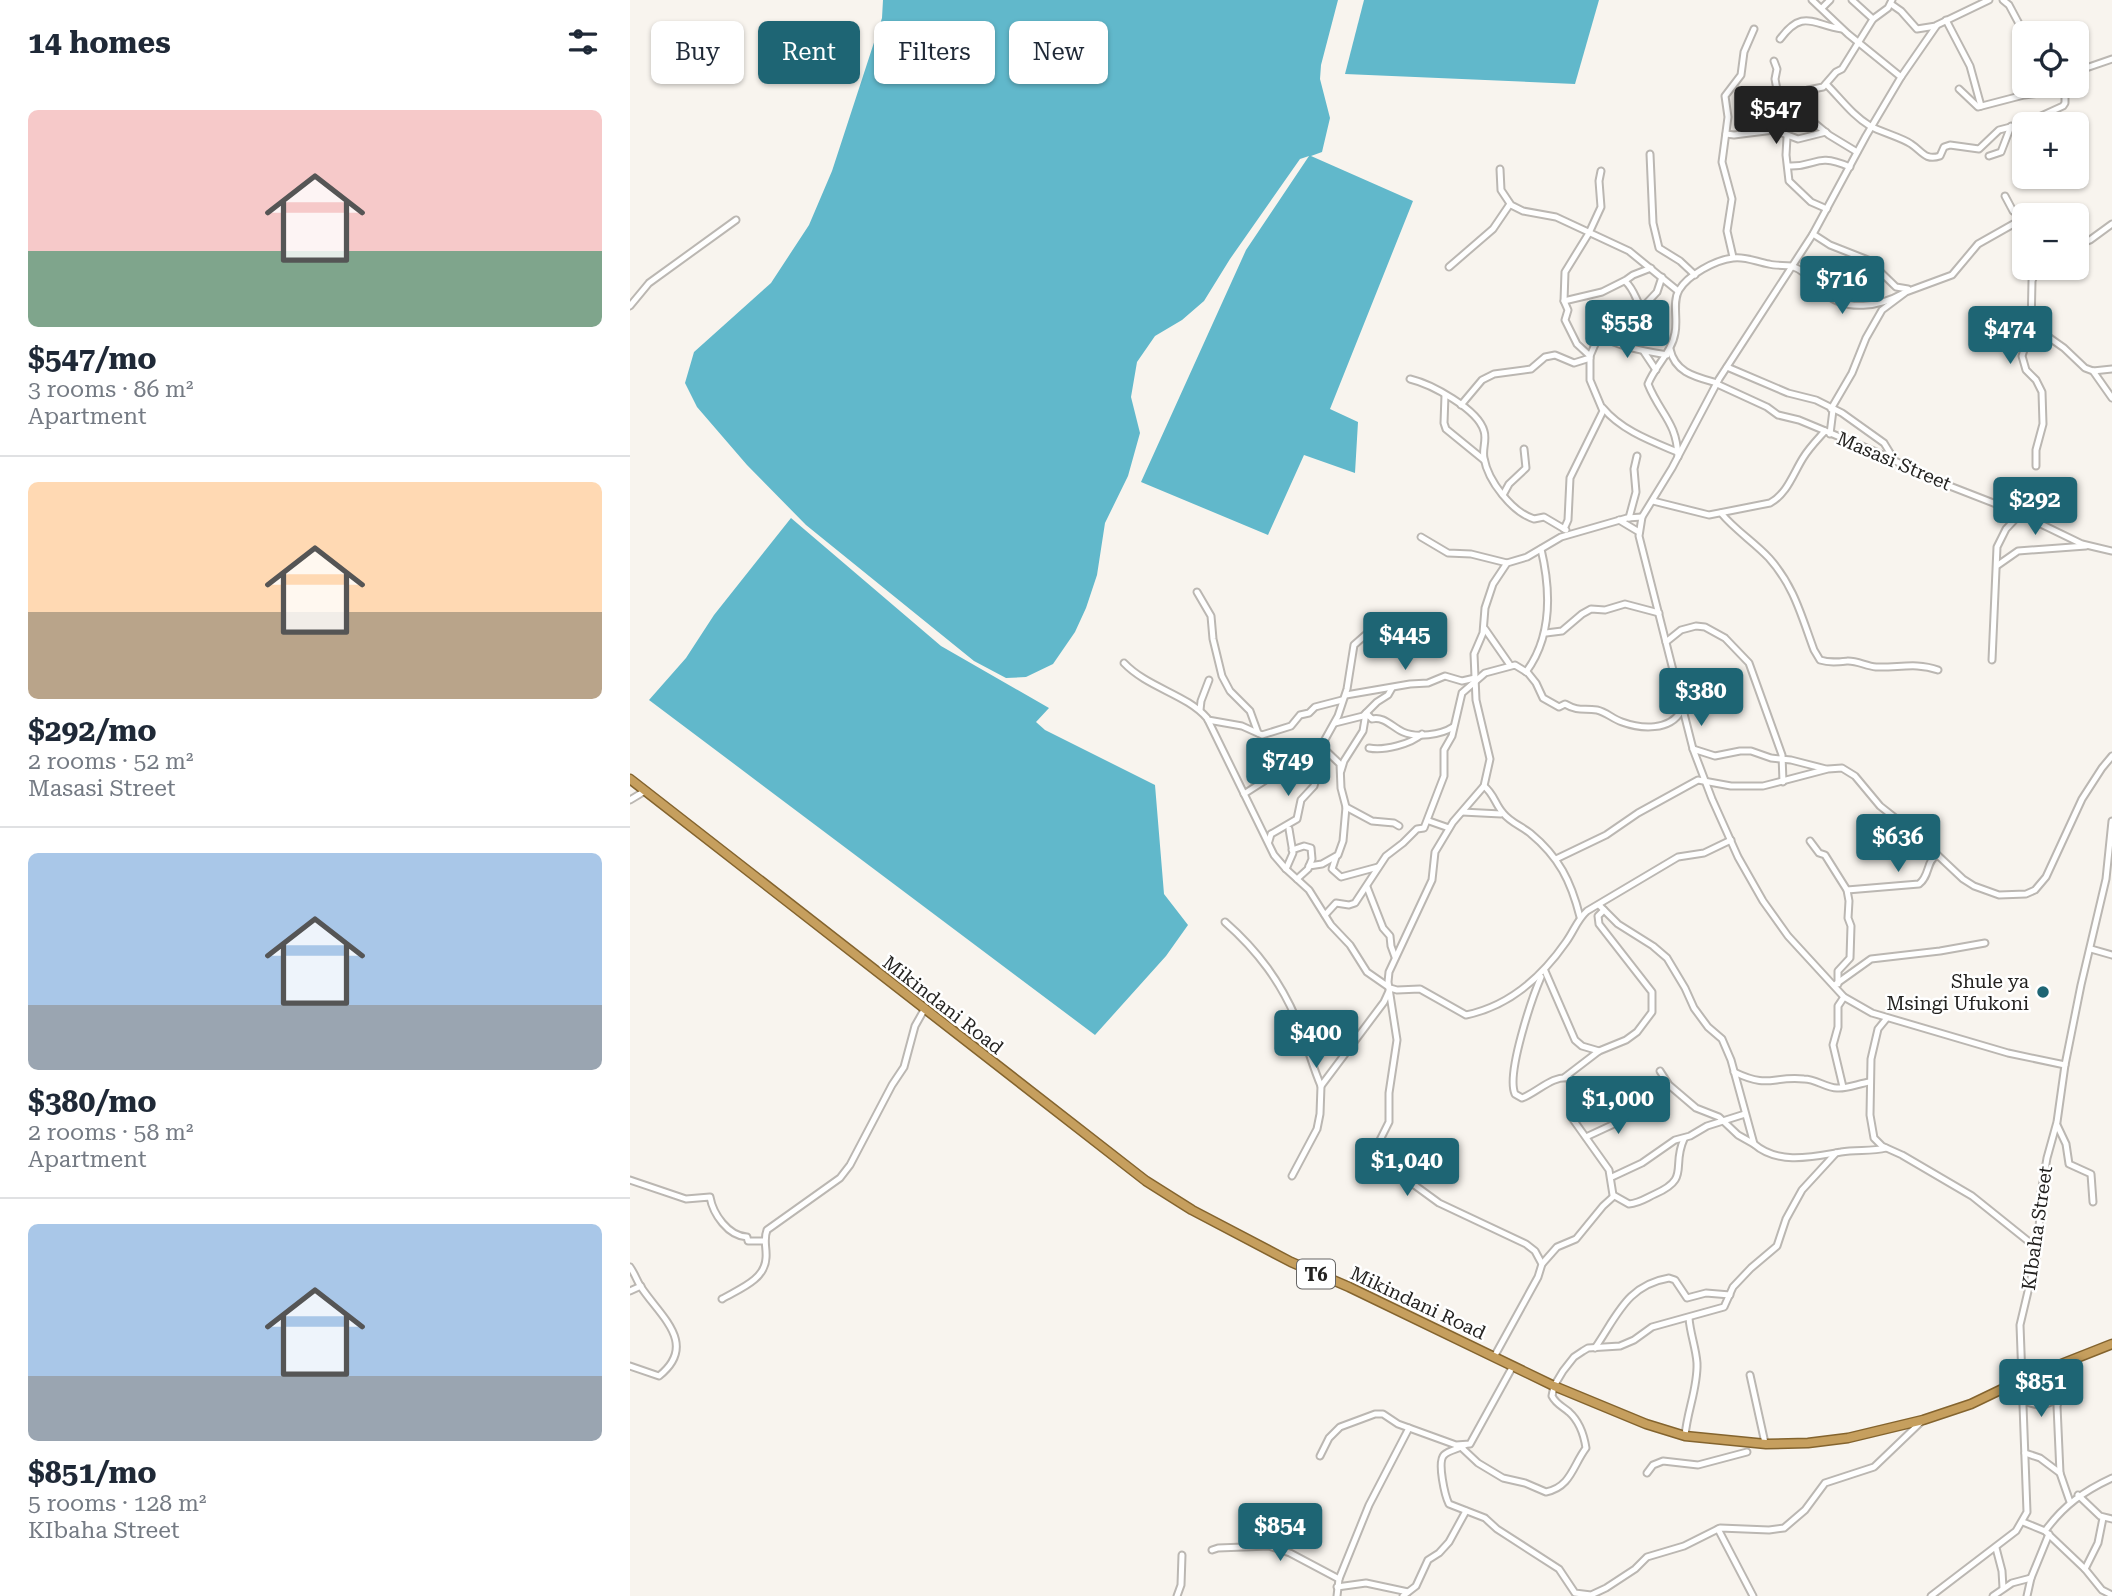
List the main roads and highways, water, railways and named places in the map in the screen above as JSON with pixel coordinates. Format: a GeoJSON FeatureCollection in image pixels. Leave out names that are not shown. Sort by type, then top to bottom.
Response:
{"type":"FeatureCollection","features":[{"type":"Feature","properties":{"kind":"highway","name":"Mikindani Road"},"geometry":{"type":"LineString","coordinates":[[630,779],[1112,1156],[1192,1210],[1291,1262],[1554,1386],[1636,1420],[1685,1436],[1765,1444],[1808,1443],[1848,1438],[1923,1420],[1971,1404],[2021,1380],[2069,1364],[2112,1344]]}},
{"type":"Feature","properties":{"kind":"water"},"geometry":{"type":"Polygon","coordinates":[[[883,0],[1338,0],[1321,65],[1320,79],[1330,118],[1322,152],[1311,156],[1413,201],[1330,409],[1358,422],[1355,473],[1304,455],[1268,535],[1141,482],[1246,250],[1309,156],[1300,159],[1204,301],[1182,320],[1155,336],[1137,362],[1131,397],[1140,433],[1128,476],[1105,523],[1097,575],[1086,608],[1075,632],[1053,664],[1026,677],[1006,678],[974,661],[806,525],[747,465],[697,407],[685,383],[694,352],[771,283],[809,225],[832,171],[874,42],[874,84],[995,84],[995,21],[881,21],[883,0]]]}},
{"type":"Feature","properties":{"kind":"water"},"geometry":{"type":"Polygon","coordinates":[[[1364,0],[1599,0],[1575,84],[1345,74],[1364,0]]]}},
{"type":"Feature","properties":{"kind":"water"},"geometry":{"type":"Polygon","coordinates":[[[791,518],[941,646],[1049,708],[1036,722],[1045,730],[1155,785],[1164,894],[1188,925],[1166,956],[1095,1035],[649,700],[686,658],[714,615],[791,518]]]}},
{"type":"Feature","properties":{"kind":"place","name":"Shule ya Msingi Ufukoni"},"geometry":{"type":"Point","coordinates":[2043,992]}}]}
